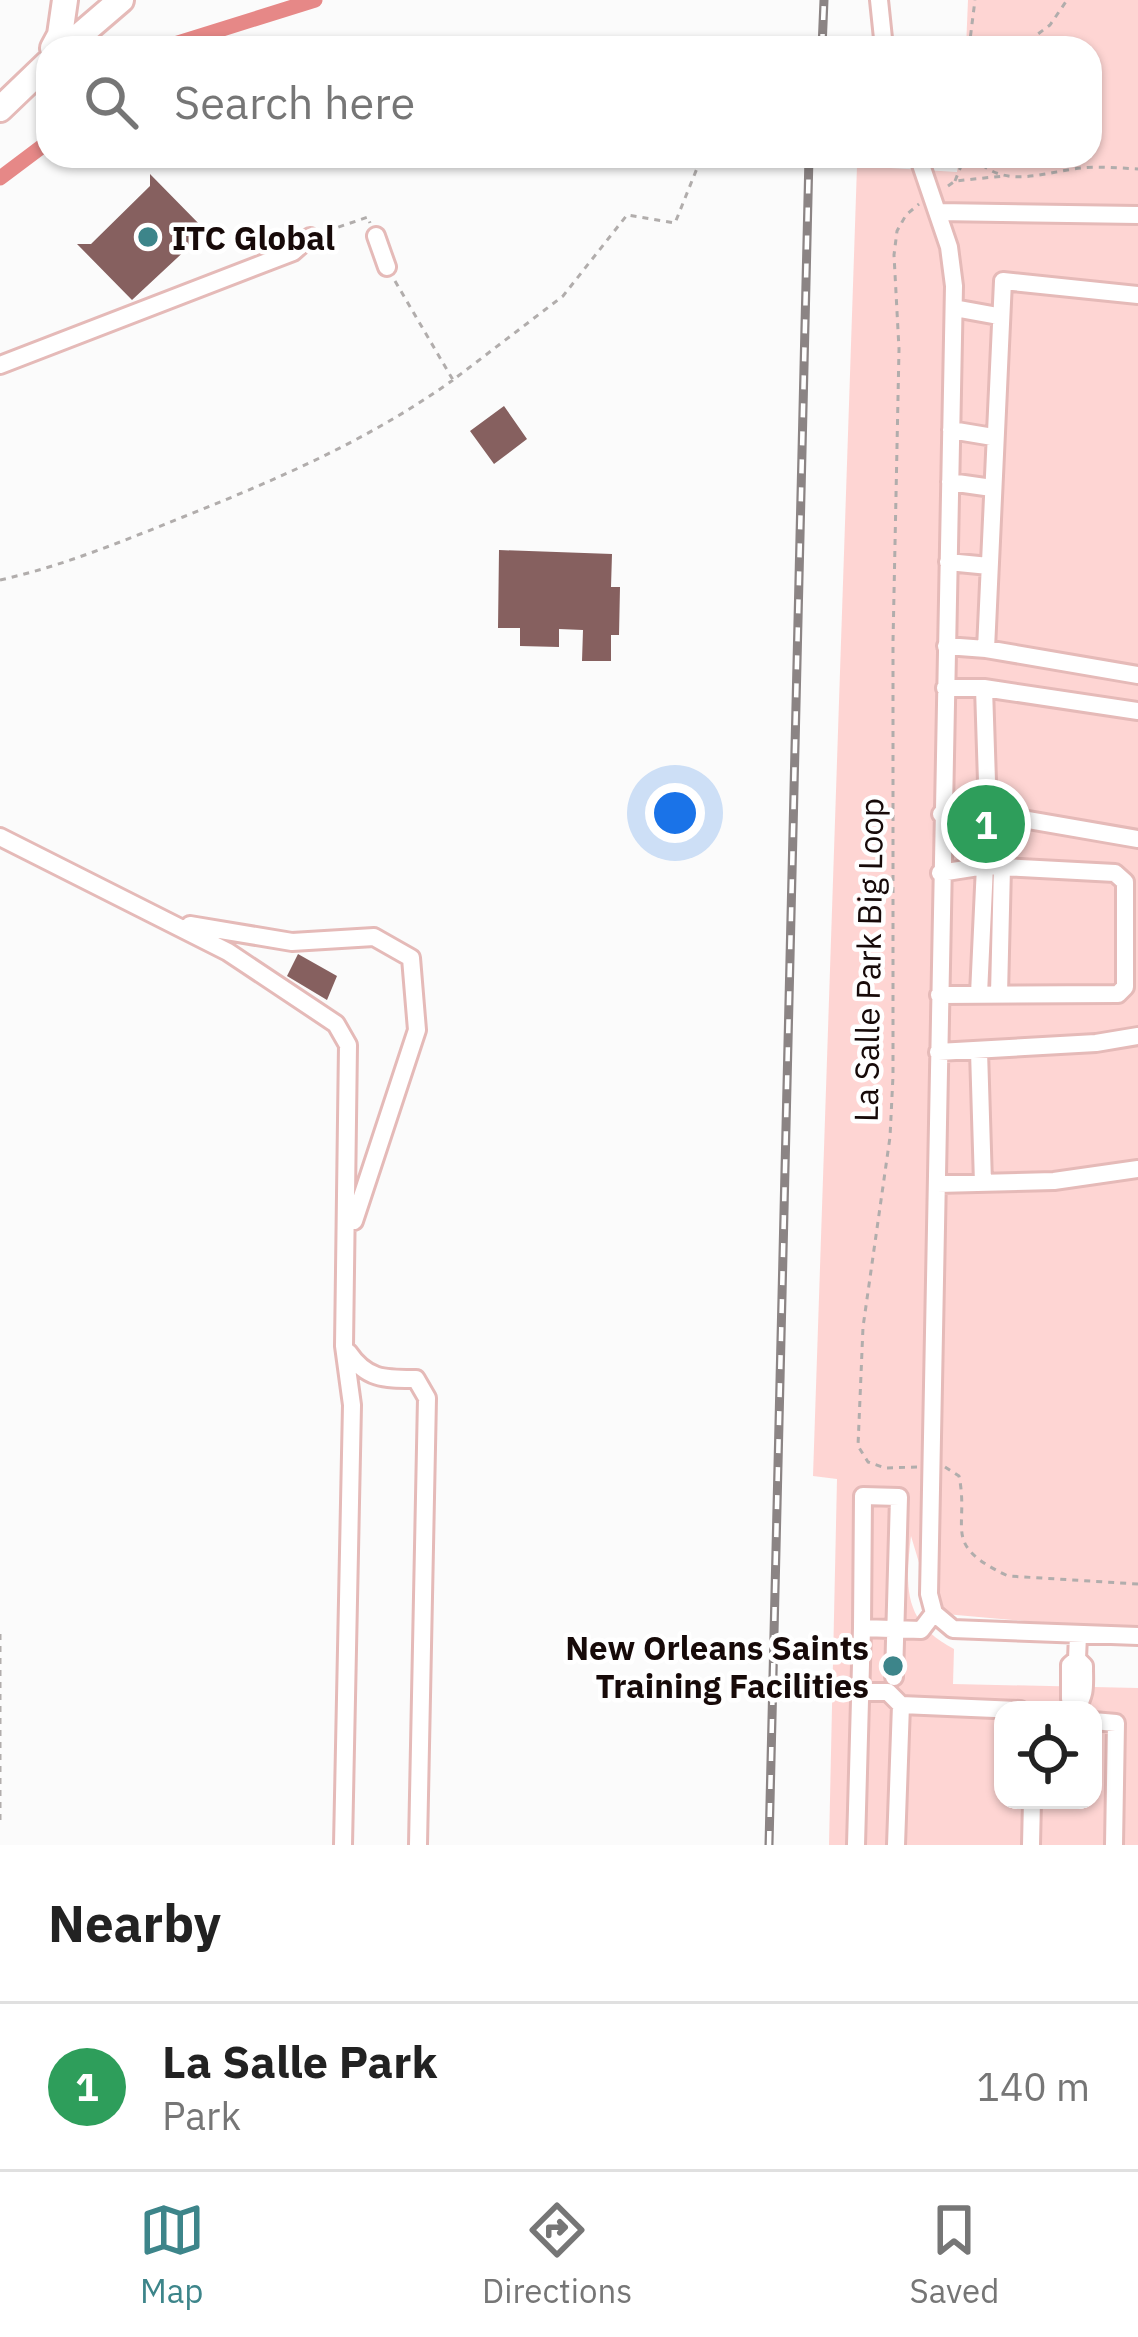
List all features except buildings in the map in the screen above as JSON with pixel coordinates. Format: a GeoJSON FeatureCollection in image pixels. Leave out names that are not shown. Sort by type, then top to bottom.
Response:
{"type":"FeatureCollection","features":[{"type":"Feature","properties":{"kind":"highway"},"geometry":{"type":"LineString","coordinates":[[55,36],[65,0]]}},
{"type":"Feature","properties":{"kind":"highway"},"geometry":{"type":"LineString","coordinates":[[79,36],[121,0]]}},
{"type":"Feature","properties":{"kind":"highway"},"geometry":{"type":"LineString","coordinates":[[0,109],[36,72]]}},
{"type":"Feature","properties":{"kind":"street"},"geometry":{"type":"LineString","coordinates":[[879,0],[883,36]]}},
{"type":"Feature","properties":{"kind":"street"},"geometry":{"type":"LineString","coordinates":[[922,168],[949,248],[954,308],[929,1594],[934,1613],[953,1629],[1138,1636]]}},
{"type":"Feature","properties":{"kind":"street"},"geometry":{"type":"LineString","coordinates":[[935,204],[1138,215]]}},
{"type":"Feature","properties":{"kind":"street"},"geometry":{"type":"LineString","coordinates":[[376,236],[387,267]]}},
{"type":"Feature","properties":{"kind":"street"},"geometry":{"type":"LineString","coordinates":[[0,365],[293,252],[310,237]]}},
{"type":"Feature","properties":{"kind":"street"},"geometry":{"type":"LineString","coordinates":[[986,649],[1003,281],[1138,295]]}},
{"type":"Feature","properties":{"kind":"street"},"geometry":{"type":"LineString","coordinates":[[954,308],[998,316]]}},
{"type":"Feature","properties":{"kind":"street"},"geometry":{"type":"LineString","coordinates":[[951,430],[993,437]]}},
{"type":"Feature","properties":{"kind":"street"},"geometry":{"type":"LineString","coordinates":[[950,482],[992,488]]}},
{"type":"Feature","properties":{"kind":"street"},"geometry":{"type":"LineString","coordinates":[[948,562],[988,566]]}},
{"type":"Feature","properties":{"kind":"street"},"geometry":{"type":"LineString","coordinates":[[946,646],[1138,675]]}},
{"type":"Feature","properties":{"kind":"street"},"geometry":{"type":"LineString","coordinates":[[945,688],[984,688],[1138,711]]}},
{"type":"Feature","properties":{"kind":"street"},"geometry":{"type":"LineString","coordinates":[[984,688],[988,813]]}},
{"type":"Feature","properties":{"kind":"street"},"geometry":{"type":"LineString","coordinates":[[941,814],[988,813],[1138,839]]}},
{"type":"Feature","properties":{"kind":"street"},"geometry":{"type":"LineString","coordinates":[[0,837],[228,952],[336,1024],[348,1045],[344,1346],[352,1405],[343,1845]]}},
{"type":"Feature","properties":{"kind":"street"},"geometry":{"type":"LineString","coordinates":[[939,995],[1118,994],[1125,987],[1125,883],[1115,873],[994,866],[940,872]]}},
{"type":"Feature","properties":{"kind":"street"},"geometry":{"type":"LineString","coordinates":[[994,866],[992,914],[1000,955],[999,994]]}},
{"type":"Feature","properties":{"kind":"street"},"geometry":{"type":"LineString","coordinates":[[979,994],[980,954],[992,914]]}},
{"type":"Feature","properties":{"kind":"street"},"geometry":{"type":"LineString","coordinates":[[164,920],[292,942],[374,938],[411,958],[417,1030],[347,1245]]}},
{"type":"Feature","properties":{"kind":"street"},"geometry":{"type":"LineString","coordinates":[[980,954],[1000,955]]}},
{"type":"Feature","properties":{"kind":"street"},"geometry":{"type":"LineString","coordinates":[[938,1052],[1096,1043],[1138,1036]]}},
{"type":"Feature","properties":{"kind":"street"},"geometry":{"type":"LineString","coordinates":[[979,1051],[983,1184]]}},
{"type":"Feature","properties":{"kind":"street"},"geometry":{"type":"LineString","coordinates":[[937,1184],[1054,1181],[1138,1169]]}},
{"type":"Feature","properties":{"kind":"street"},"geometry":{"type":"LineString","coordinates":[[344,1346],[359,1367],[379,1380],[416,1379],[427,1398],[418,1845]]}},
{"type":"Feature","properties":{"kind":"street"},"geometry":{"type":"LineString","coordinates":[[856,1845],[863,1496],[899,1497],[894,1677]]}},
{"type":"Feature","properties":{"kind":"street"},"geometry":{"type":"LineString","coordinates":[[862,1628],[921,1630],[934,1613]]}},
{"type":"Feature","properties":{"kind":"street"},"geometry":{"type":"LineString","coordinates":[[1071,1701],[1070,1665],[1077,1659],[1078,1635]]}},
{"type":"Feature","properties":{"kind":"street"},"geometry":{"type":"LineString","coordinates":[[861,1692],[888,1692],[901,1705],[994,1709]]}},
{"type":"Feature","properties":{"kind":"street"},"geometry":{"type":"LineString","coordinates":[[896,1845],[901,1705]]}},
{"type":"Feature","properties":{"kind":"street"},"geometry":{"type":"LineString","coordinates":[[1102,1722],[1116,1723],[1114,1845]]}},
{"type":"Feature","properties":{"kind":"street"},"geometry":{"type":"LineString","coordinates":[[1031,1845],[1032,1809]]}},
{"type":"Feature","properties":{"kind":"path"},"geometry":{"type":"LineString","coordinates":[[970,36],[975,0]]}},
{"type":"Feature","properties":{"kind":"path"},"geometry":{"type":"LineString","coordinates":[[1035,36],[1050,25],[1067,0]]}},
{"type":"Feature","properties":{"kind":"path"},"geometry":{"type":"LineString","coordinates":[[0,580],[105,548],[333,454],[412,409],[562,296],[627,215],[675,223],[697,168]]}},
{"type":"Feature","properties":{"kind":"path"},"geometry":{"type":"LineString","coordinates":[[955,182],[960,168]]}},
{"type":"Feature","properties":{"kind":"path"},"geometry":{"type":"LineString","coordinates":[[988,168],[1004,176]]}},
{"type":"Feature","properties":{"kind":"path","name":"La Salle Park Big Loop"},"geometry":{"type":"LineString","coordinates":[[930,1467],[885,1468],[868,1462],[858,1446],[863,1328],[890,1137],[893,1076],[893,641],[899,432],[894,255],[897,231],[906,215],[935,204],[955,182],[1076,168]]}},
{"type":"Feature","properties":{"kind":"path","name":"La Salle Park Big Loop"},"geometry":{"type":"LineString","coordinates":[[1102,168],[1138,169]]}},
{"type":"Feature","properties":{"kind":"path"},"geometry":{"type":"LineString","coordinates":[[310,237],[368,217],[376,236]]}},
{"type":"Feature","properties":{"kind":"path"},"geometry":{"type":"LineString","coordinates":[[387,267],[453,380]]}},
{"type":"Feature","properties":{"kind":"path"},"geometry":{"type":"LineString","coordinates":[[930,1467],[948,1467],[959,1476],[958,1527],[967,1548],[991,1568],[1008,1576],[1138,1584]]}},
{"type":"Feature","properties":{"kind":"path"},"geometry":{"type":"LineString","coordinates":[[0,1634],[0,1826]]}},
{"type":"Feature","properties":{"kind":"shaded area"},"geometry":{"type":"Polygon","coordinates":[[[968,0],[1138,0],[1138,1631],[934,1613],[911,1536],[908,1572],[916,1615],[937,1639],[954,1649],[953,1684],[1138,1688],[1138,1845],[829,1845],[837,1479],[813,1476],[857,168],[957,172],[958,168],[1102,168],[1102,36],[966,36],[968,0]]]}},
{"type":"Feature","properties":{"kind":"waterway"},"geometry":{"type":"LineString","coordinates":[[200,36],[315,0]]}},
{"type":"Feature","properties":{"kind":"waterway"},"geometry":{"type":"LineString","coordinates":[[0,178],[36,151]]}},
{"type":"Feature","properties":{"kind":"railway"},"geometry":{"type":"LineString","coordinates":[[822,36],[824,0]]}},
{"type":"Feature","properties":{"kind":"railway"},"geometry":{"type":"LineString","coordinates":[[769,1845],[809,168]]}},
{"type":"Feature","properties":{"kind":"place","name":"ITC Global"},"geometry":{"type":"Point","coordinates":[148,237]}},
{"type":"Feature","properties":{"kind":"place","name":"La Salle Park"},"geometry":{"type":"Point","coordinates":[986,824]}},
{"type":"Feature","properties":{"kind":"place","name":"New Orleans Saints Training Facilities"},"geometry":{"type":"Point","coordinates":[893,1666]}}]}
